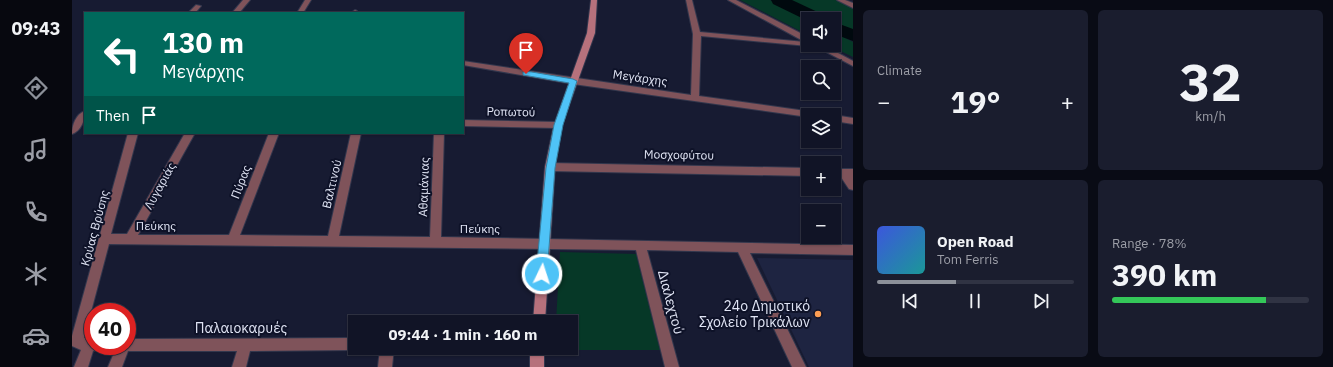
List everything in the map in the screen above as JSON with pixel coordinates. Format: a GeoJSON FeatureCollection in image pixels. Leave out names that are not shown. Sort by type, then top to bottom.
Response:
{"type":"FeatureCollection","features":[{"type":"Feature","properties":{"kind":"street"},"geometry":{"type":"LineString","coordinates":[[236,12],[247,0]]}},
{"type":"Feature","properties":{"kind":"street"},"geometry":{"type":"LineString","coordinates":[[301,12],[308,0]]}},
{"type":"Feature","properties":{"kind":"street"},"geometry":{"type":"LineString","coordinates":[[539,315],[550,168],[558,125],[591,33],[594,0]]}},
{"type":"Feature","properties":{"kind":"street"},"geometry":{"type":"LineString","coordinates":[[689,0],[697,34],[695,98]]}},
{"type":"Feature","properties":{"kind":"street"},"geometry":{"type":"LineString","coordinates":[[731,0],[801,36]]}},
{"type":"Feature","properties":{"kind":"street"},"geometry":{"type":"LineString","coordinates":[[840,0],[853,6]]}},
{"type":"Feature","properties":{"kind":"street"},"geometry":{"type":"LineString","coordinates":[[192,12],[198,6]]}},
{"type":"Feature","properties":{"kind":"street"},"geometry":{"type":"LineString","coordinates":[[697,34],[801,43]]}},
{"type":"Feature","properties":{"kind":"street"},"geometry":{"type":"LineString","coordinates":[[830,52],[853,64]]}},
{"type":"Feature","properties":{"kind":"street","name":"Μεγάρχης"},"geometry":{"type":"LineString","coordinates":[[464,63],[573,81],[801,113]]}},
{"type":"Feature","properties":{"kind":"street"},"geometry":{"type":"LineString","coordinates":[[72,131],[84,115]]}},
{"type":"Feature","properties":{"kind":"street"},"geometry":{"type":"LineString","coordinates":[[841,119],[853,120]]}},
{"type":"Feature","properties":{"kind":"street","name":"Ροπωτού"},"geometry":{"type":"LineString","coordinates":[[464,123],[558,125]]}},
{"type":"Feature","properties":{"kind":"street","name":"Κρύας Βρύσης"},"geometry":{"type":"LineString","coordinates":[[88,303],[133,134]]}},
{"type":"Feature","properties":{"kind":"street","name":"Λυγαριάς"},"geometry":{"type":"LineString","coordinates":[[130,239],[189,134]]}},
{"type":"Feature","properties":{"kind":"street","name":"Πύρας"},"geometry":{"type":"LineString","coordinates":[[233,240],[274,134]]}},
{"type":"Feature","properties":{"kind":"street","name":"Βαλτινού"},"geometry":{"type":"LineString","coordinates":[[332,241],[356,134]]}},
{"type":"Feature","properties":{"kind":"street","name":"Αθαμάνιας"},"geometry":{"type":"LineString","coordinates":[[435,242],[439,134]]}},
{"type":"Feature","properties":{"kind":"street","name":"Μοσχοφύτου"},"geometry":{"type":"LineString","coordinates":[[550,168],[656,168],[801,172]]}},
{"type":"Feature","properties":{"kind":"street"},"geometry":{"type":"LineString","coordinates":[[844,173],[853,186]]}},
{"type":"Feature","properties":{"kind":"street","name":"Πεύκης"},"geometry":{"type":"LineString","coordinates":[[106,239],[544,243],[853,250]]}},
{"type":"Feature","properties":{"kind":"street","name":"Διαλεχτού"},"geometry":{"type":"LineString","coordinates":[[640,245],[672,367]]}},
{"type":"Feature","properties":{"kind":"street"},"geometry":{"type":"LineString","coordinates":[[742,248],[800,367]]}},
{"type":"Feature","properties":{"kind":"street","name":"Κρύας Βρύσης"},"geometry":{"type":"LineString","coordinates":[[84,317],[78,338],[78,343],[84,344]]}},
{"type":"Feature","properties":{"kind":"street"},"geometry":{"type":"LineString","coordinates":[[239,367],[246,344]]}},
{"type":"Feature","properties":{"kind":"street","name":"Παλαιοκαρυές"},"geometry":{"type":"LineString","coordinates":[[136,345],[348,344]]}},
{"type":"Feature","properties":{"kind":"street"},"geometry":{"type":"LineString","coordinates":[[81,367],[86,355]]}},
{"type":"Feature","properties":{"kind":"street"},"geometry":{"type":"LineString","coordinates":[[115,367],[120,355]]}},
{"type":"Feature","properties":{"kind":"street"},"geometry":{"type":"LineString","coordinates":[[385,367],[386,355]]}},
{"type":"Feature","properties":{"kind":"street"},"geometry":{"type":"LineString","coordinates":[[537,355],[537,367]]}},
{"type":"Feature","properties":{"kind":"shaded area","name":"24ο Δημοτικό Σχολείο Τρικάλων"},"geometry":{"type":"Polygon","coordinates":[[[757,258],[853,260],[853,367],[809,367],[757,258]]]}},
{"type":"Feature","properties":{"kind":"green space"},"geometry":{"type":"Polygon","coordinates":[[[740,0],[770,0],[801,16],[801,31],[740,0]]]}},
{"type":"Feature","properties":{"kind":"green space"},"geometry":{"type":"Polygon","coordinates":[[[788,0],[836,0],[853,7],[853,32],[841,26],[841,12],[813,12],[788,0]]]}},
{"type":"Feature","properties":{"kind":"green space"},"geometry":{"type":"Polygon","coordinates":[[[841,36],[853,42],[853,57],[841,51],[841,36]]]}},
{"type":"Feature","properties":{"kind":"green space"},"geometry":{"type":"Polygon","coordinates":[[[560,252],[636,254],[660,350],[578,350],[578,315],[556,315],[560,252]]]}},
{"type":"Feature","properties":{"kind":"waterway"},"geometry":{"type":"LineString","coordinates":[[779,0],[804,12]]}},
{"type":"Feature","properties":{"kind":"waterway"},"geometry":{"type":"LineString","coordinates":[[841,30],[853,36]]}},
{"type":"Feature","properties":{"kind":"place","name":"24ο Δημοτικό Σχολείο Τρικάλων"},"geometry":{"type":"Point","coordinates":[818,314]}},
{"type":"Feature","properties":{"kind":"route"},"geometry":{"type":"LineString","coordinates":[[526,74],[573,81],[558,125],[550,168],[542,274]]}}]}
